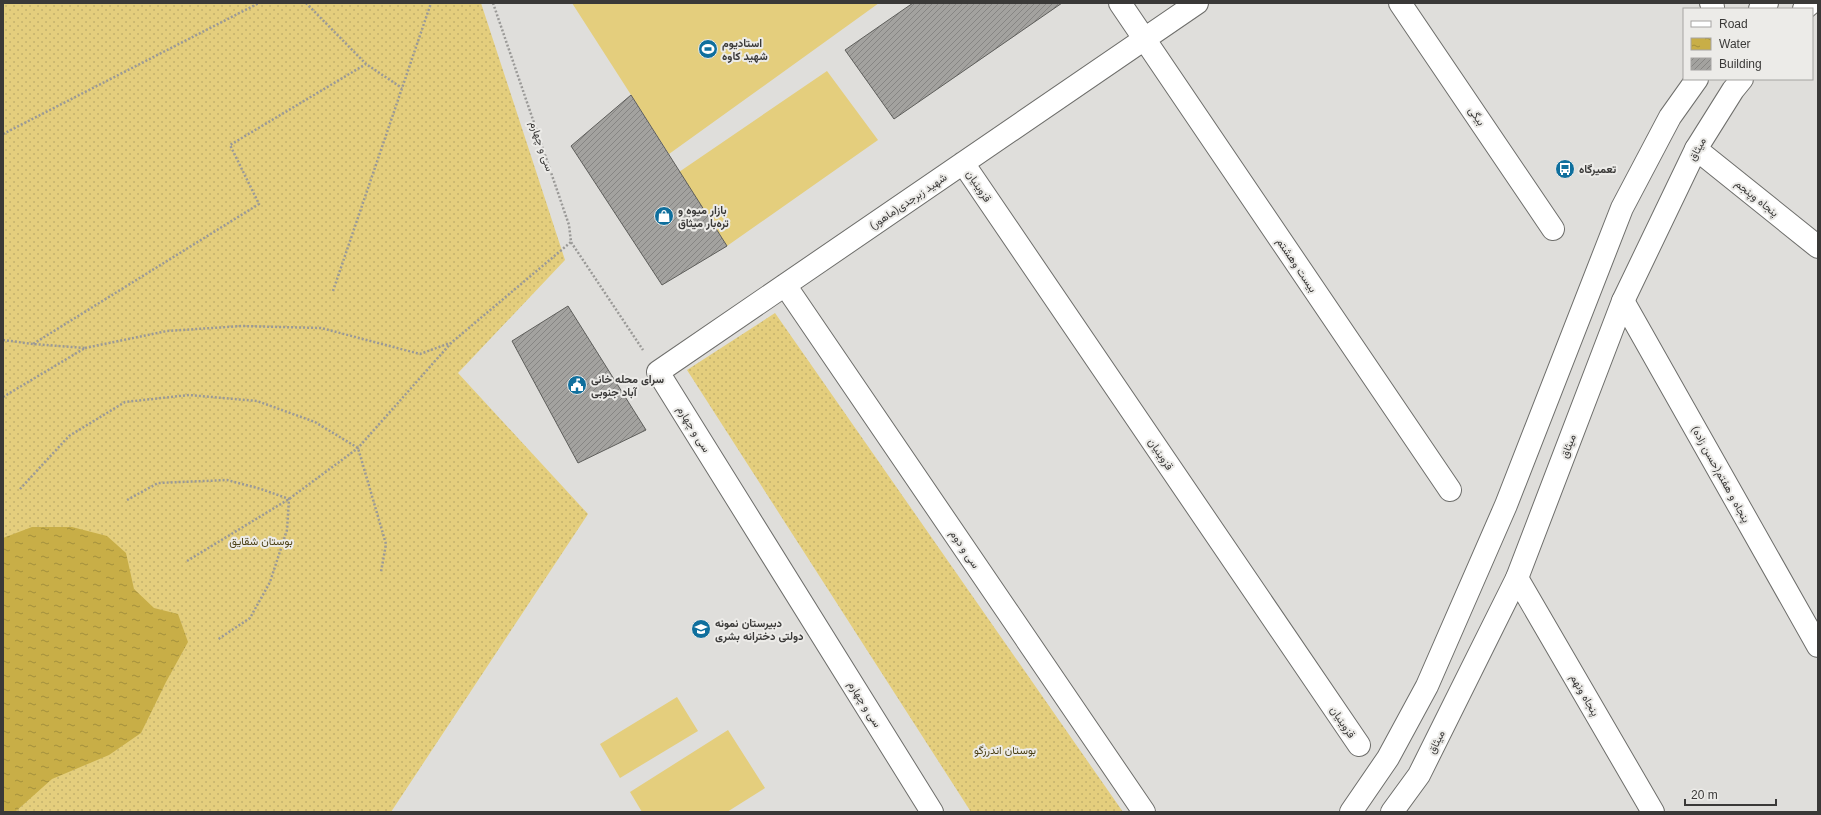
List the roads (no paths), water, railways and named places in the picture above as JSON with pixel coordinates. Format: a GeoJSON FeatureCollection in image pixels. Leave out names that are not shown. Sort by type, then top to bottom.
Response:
{"type":"FeatureCollection","features":[{"type":"Feature","properties":{"kind":"street","name":"بیست وهشتم"},"geometry":{"type":"LineString","coordinates":[[1120,3],[1450,490]]}},
{"type":"Feature","properties":{"kind":"street","name":"شهید زبرجدی(ماهور)"},"geometry":{"type":"LineString","coordinates":[[658,372],[1197,3]]}},
{"type":"Feature","properties":{"kind":"street","name":"بیگی"},"geometry":{"type":"LineString","coordinates":[[1400,3],[1553,229]]}},
{"type":"Feature","properties":{"kind":"street"},"geometry":{"type":"LineString","coordinates":[[1355,811],[1388,758],[1427,686],[1506,505],[1622,208],[1670,117],[1696,80]]}},
{"type":"Feature","properties":{"kind":"street","name":"میثاق"},"geometry":{"type":"LineString","coordinates":[[1392,812],[1419,775],[1517,578],[1623,301],[1696,149],[1733,90],[1741,80]]}},
{"type":"Feature","properties":{"kind":"street","name":"پنجاه وپنجم"},"geometry":{"type":"LineString","coordinates":[[1696,149],[1818,247]]}},
{"type":"Feature","properties":{"kind":"street","name":"قزوینیان"},"geometry":{"type":"LineString","coordinates":[[964,163],[1359,745]]}},
{"type":"Feature","properties":{"kind":"street","name":"سی و دوم"},"geometry":{"type":"LineString","coordinates":[[785,285],[1144,812]]}},
{"type":"Feature","properties":{"kind":"street","name":"(حسن زاده)پنجاه و هفتم"},"geometry":{"type":"LineString","coordinates":[[1623,301],[1818,646]]}},
{"type":"Feature","properties":{"kind":"street","name":"سی و چهارم"},"geometry":{"type":"LineString","coordinates":[[658,372],[932,812]]}},
{"type":"Feature","properties":{"kind":"street","name":"پنجاه ونهم"},"geometry":{"type":"LineString","coordinates":[[1517,578],[1653,812]]}},
{"type":"Feature","properties":{"kind":"water"},"geometry":{"type":"Polygon","coordinates":[[[32,527],[72,527],[107,536],[126,553],[134,589],[154,608],[178,614],[188,642],[141,733],[109,755],[52,779],[15,812],[3,812],[3,538],[32,527]]]}},
{"type":"Feature","properties":{"kind":"place","name":"استادیوم شهید کاوه"},"geometry":{"type":"Point","coordinates":[708,49]}},
{"type":"Feature","properties":{"kind":"place","name":"تعمیرگاه"},"geometry":{"type":"Point","coordinates":[1565,169]}},
{"type":"Feature","properties":{"kind":"place","name":"بازار میوه و تره‌بار میثاق"},"geometry":{"type":"Point","coordinates":[664,216]}},
{"type":"Feature","properties":{"kind":"place","name":"سرای محله خانی آباد جنوبی"},"geometry":{"type":"Point","coordinates":[577,385]}},
{"type":"Feature","properties":{"kind":"place","name":"دبیرستان نمونه دولتی دخترانه بشری"},"geometry":{"type":"Point","coordinates":[701,629]}},
{"type":"Feature","properties":{"kind":"park label","name":"بوستان شقایق"},"geometry":{"type":"Point","coordinates":[261,541]}},
{"type":"Feature","properties":{"kind":"park label","name":"بوستان اندرزگو"},"geometry":{"type":"Point","coordinates":[1005,750]}}]}
